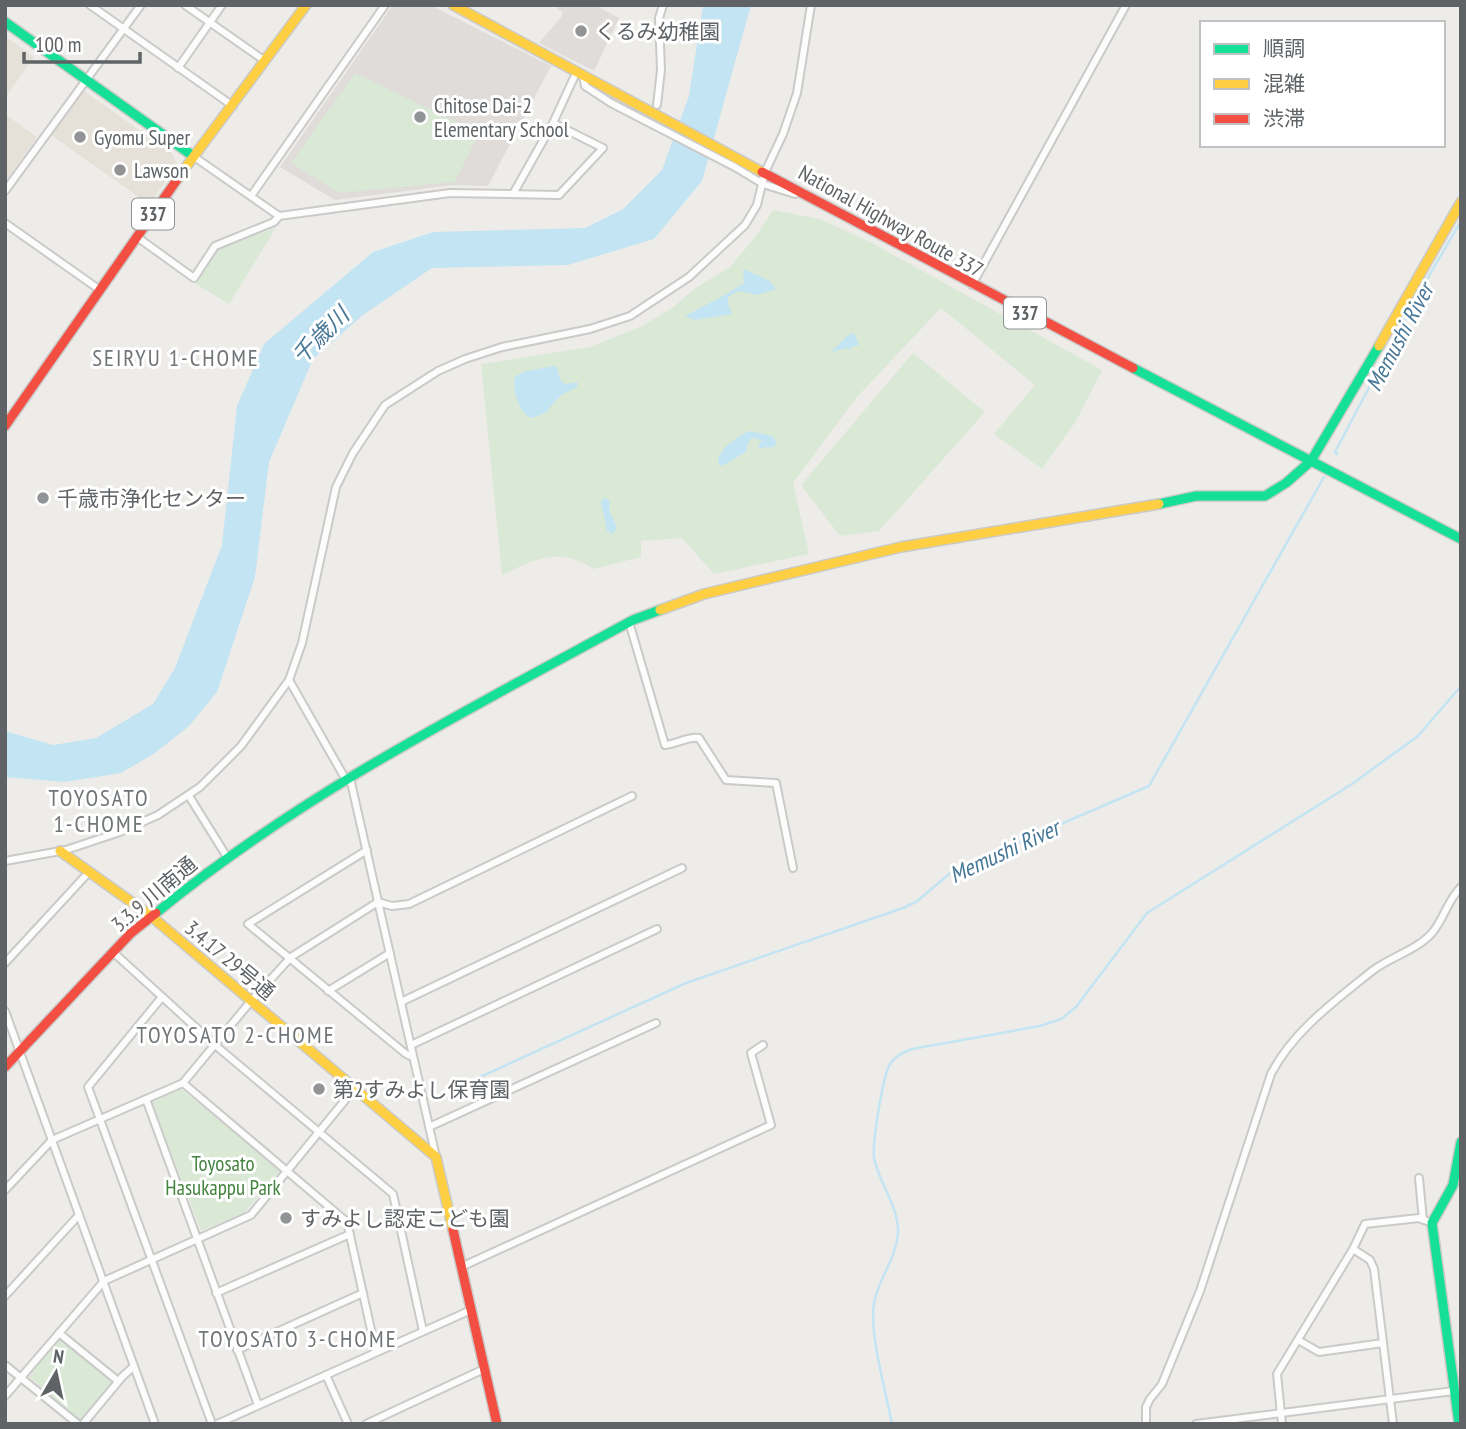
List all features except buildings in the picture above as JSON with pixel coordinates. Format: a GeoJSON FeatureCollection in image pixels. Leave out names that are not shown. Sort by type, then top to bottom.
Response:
{"type":"FeatureCollection","features":[{"type":"Feature","properties":{"kind":"main road","name":"337"},"geometry":{"type":"LineString","coordinates":[[7,421],[193,156],[306,5]]}},
{"type":"Feature","properties":{"kind":"main road","name":"National Highway Route 337"},"geometry":{"type":"LineString","coordinates":[[453,5],[580,74],[640,112],[739,164],[765,172],[972,285],[1461,538]]}},
{"type":"Feature","properties":{"kind":"main road"},"geometry":{"type":"LineString","coordinates":[[5,22],[193,156]]}},
{"type":"Feature","properties":{"kind":"main road"},"geometry":{"type":"LineString","coordinates":[[1311,461],[1461,201]]}},
{"type":"Feature","properties":{"kind":"main road","name":"3.3.9 川南通"},"geometry":{"type":"LineString","coordinates":[[5,1067],[113,952],[151,916],[227,857],[410,741],[629,622],[704,594],[901,547],[1140,508],[1196,496],[1265,496],[1286,483],[1311,461]]}},
{"type":"Feature","properties":{"kind":"main road","name":"3.4.17 29号通"},"geometry":{"type":"LineString","coordinates":[[60,851],[151,916],[436,1157]]}},
{"type":"Feature","properties":{"kind":"main road"},"geometry":{"type":"LineString","coordinates":[[1459,1424],[1458,1391],[1428,1222],[1457,1181],[1461,1142]]}},
{"type":"Feature","properties":{"kind":"main road"},"geometry":{"type":"LineString","coordinates":[[436,1157],[497,1424]]}},
{"type":"Feature","properties":{"kind":"street"},"geometry":{"type":"LineString","coordinates":[[90,5],[233,106]]}},
{"type":"Feature","properties":{"kind":"street"},"geometry":{"type":"LineString","coordinates":[[5,191],[141,5]]}},
{"type":"Feature","properties":{"kind":"street"},"geometry":{"type":"LineString","coordinates":[[186,5],[265,61]]}},
{"type":"Feature","properties":{"kind":"street"},"geometry":{"type":"LineString","coordinates":[[178,68],[222,5]]}},
{"type":"Feature","properties":{"kind":"street"},"geometry":{"type":"LineString","coordinates":[[251,196],[385,5]]}},
{"type":"Feature","properties":{"kind":"street"},"geometry":{"type":"LineString","coordinates":[[657,105],[661,70],[659,18],[663,5]]}},
{"type":"Feature","properties":{"kind":"street"},"geometry":{"type":"LineString","coordinates":[[5,861],[60,851],[120,832],[158,815],[189,796],[241,746],[289,680],[302,643],[336,487],[353,453],[385,405],[438,371],[465,359],[590,329],[630,316],[690,277],[745,225],[757,205],[765,172],[783,134],[797,93],[811,5]]}},
{"type":"Feature","properties":{"kind":"street"},"geometry":{"type":"LineString","coordinates":[[972,285],[1126,5]]}},
{"type":"Feature","properties":{"kind":"street"},"geometry":{"type":"LineString","coordinates":[[513,194],[580,74]]}},
{"type":"Feature","properties":{"kind":"street"},"geometry":{"type":"LineString","coordinates":[[137,237],[194,278],[215,246],[274,222],[279,216],[438,194],[559,195],[603,148],[553,123]]}},
{"type":"Feature","properties":{"kind":"street"},"geometry":{"type":"LineString","coordinates":[[193,156],[279,216]]}},
{"type":"Feature","properties":{"kind":"street"},"geometry":{"type":"LineString","coordinates":[[739,164],[763,184],[817,200]]}},
{"type":"Feature","properties":{"kind":"street"},"geometry":{"type":"LineString","coordinates":[[5,223],[100,290]]}},
{"type":"Feature","properties":{"kind":"street"},"geometry":{"type":"LineString","coordinates":[[629,622],[665,744],[699,738],[726,780],[776,783],[793,868]]}},
{"type":"Feature","properties":{"kind":"street"},"geometry":{"type":"LineString","coordinates":[[289,680],[348,779],[367,850],[436,1157]]}},
{"type":"Feature","properties":{"kind":"street"},"geometry":{"type":"LineString","coordinates":[[189,796],[227,857]]}},
{"type":"Feature","properties":{"kind":"street"},"geometry":{"type":"LineString","coordinates":[[5,1190],[52,1140],[183,1083],[289,959],[378,902],[392,906],[409,904],[632,796]]}},
{"type":"Feature","properties":{"kind":"street"},"geometry":{"type":"LineString","coordinates":[[367,850],[248,924],[406,1054],[414,1056]]}},
{"type":"Feature","properties":{"kind":"street"},"geometry":{"type":"LineString","coordinates":[[401,1002],[682,869]]}},
{"type":"Feature","properties":{"kind":"street"},"geometry":{"type":"LineString","coordinates":[[5,962],[89,872]]}},
{"type":"Feature","properties":{"kind":"street"},"geometry":{"type":"LineString","coordinates":[[1146,1424],[1146,1407],[1162,1384],[1200,1291],[1271,1074],[1279,1058],[1293,1039],[1384,961],[1420,944],[1432,933],[1448,901],[1461,887]]}},
{"type":"Feature","properties":{"kind":"street"},"geometry":{"type":"LineString","coordinates":[[411,1045],[657,929]]}},
{"type":"Feature","properties":{"kind":"street"},"geometry":{"type":"LineString","coordinates":[[113,952],[215,1045],[393,1194],[423,1331]]}},
{"type":"Feature","properties":{"kind":"street"},"geometry":{"type":"LineString","coordinates":[[328,990],[390,953]]}},
{"type":"Feature","properties":{"kind":"street"},"geometry":{"type":"LineString","coordinates":[[162,998],[88,1087],[214,1424],[471,1310]]}},
{"type":"Feature","properties":{"kind":"street"},"geometry":{"type":"LineString","coordinates":[[5,1011],[155,1424]]}},
{"type":"Feature","properties":{"kind":"street"},"geometry":{"type":"LineString","coordinates":[[429,1126],[656,1023]]}},
{"type":"Feature","properties":{"kind":"street"},"geometry":{"type":"LineString","coordinates":[[461,1267],[771,1125],[751,1053],[762,1045]]}},
{"type":"Feature","properties":{"kind":"street"},"geometry":{"type":"LineString","coordinates":[[183,1083],[347,1222],[376,1352]]}},
{"type":"Feature","properties":{"kind":"street"},"geometry":{"type":"LineString","coordinates":[[5,1396],[103,1281],[251,1215],[355,1088]]}},
{"type":"Feature","properties":{"kind":"street"},"geometry":{"type":"LineString","coordinates":[[146,1099],[258,1405]]}},
{"type":"Feature","properties":{"kind":"street"},"geometry":{"type":"LineString","coordinates":[[1419,1178],[1428,1222]]}},
{"type":"Feature","properties":{"kind":"street"},"geometry":{"type":"LineString","coordinates":[[5,1296],[79,1214]]}},
{"type":"Feature","properties":{"kind":"street"},"geometry":{"type":"LineString","coordinates":[[1282,1424],[1277,1374],[1353,1249],[1365,1224],[1419,1218],[1428,1222]]}},
{"type":"Feature","properties":{"kind":"street"},"geometry":{"type":"LineString","coordinates":[[216,1293],[350,1234]]}},
{"type":"Feature","properties":{"kind":"street"},"geometry":{"type":"LineString","coordinates":[[1353,1249],[1370,1260],[1374,1269],[1393,1424]]}},
{"type":"Feature","properties":{"kind":"street"},"geometry":{"type":"LineString","coordinates":[[237,1350],[363,1293]]}},
{"type":"Feature","properties":{"kind":"street"},"geometry":{"type":"LineString","coordinates":[[58,1333],[118,1381]]}},
{"type":"Feature","properties":{"kind":"street"},"geometry":{"type":"LineString","coordinates":[[1298,1340],[1319,1352],[1383,1343]]}},
{"type":"Feature","properties":{"kind":"street"},"geometry":{"type":"LineString","coordinates":[[5,1365],[78,1424]]}},
{"type":"Feature","properties":{"kind":"street"},"geometry":{"type":"LineString","coordinates":[[83,1424],[118,1381],[134,1366]]}},
{"type":"Feature","properties":{"kind":"street"},"geometry":{"type":"LineString","coordinates":[[366,1424],[484,1369]]}},
{"type":"Feature","properties":{"kind":"street"},"geometry":{"type":"LineString","coordinates":[[326,1375],[348,1424]]}},
{"type":"Feature","properties":{"kind":"street"},"geometry":{"type":"LineString","coordinates":[[1196,1424],[1458,1391]]}},
{"type":"Feature","properties":{"kind":"shaded area","name":"Chitose Dai-2 Elementary School"},"geometry":{"type":"Polygon","coordinates":[[[393,5],[430,5],[551,66],[488,186],[453,185],[335,200],[280,167],[393,5]]]}},
{"type":"Feature","properties":{"kind":"shaded area","name":"くるみ幼稚園"},"geometry":{"type":"Polygon","coordinates":[[[558,5],[595,5],[619,18],[594,71],[539,43],[562,16],[562,11],[557,9],[558,5]]]}},
{"type":"Feature","properties":{"kind":"shaded area"},"geometry":{"type":"Polygon","coordinates":[[[5,36],[34,57],[5,98],[5,36]]]}},
{"type":"Feature","properties":{"kind":"shaded area"},"geometry":{"type":"Polygon","coordinates":[[[84,91],[173,154],[176,164],[174,170],[149,204],[51,135],[84,91]]]}},
{"type":"Feature","properties":{"kind":"shaded area"},"geometry":{"type":"Polygon","coordinates":[[[5,114],[37,137],[5,182],[5,114]]]}},
{"type":"Feature","properties":{"kind":"green space"},"geometry":{"type":"Polygon","coordinates":[[[355,73],[479,133],[455,182],[339,193],[291,163],[355,73]]]}},
{"type":"Feature","properties":{"kind":"green space"},"geometry":{"type":"Polygon","coordinates":[[[773,210],[820,219],[870,242],[1102,370],[1076,421],[1042,469],[994,434],[1035,385],[941,308],[856,398],[793,483],[809,554],[714,574],[682,538],[641,541],[641,557],[593,569],[581,562],[558,557],[536,560],[502,575],[481,364],[590,347],[642,326],[730,267],[773,210]]]}},
{"type":"Feature","properties":{"kind":"green space"},"geometry":{"type":"Polygon","coordinates":[[[276,228],[229,304],[196,284],[218,248],[276,228]]]}},
{"type":"Feature","properties":{"kind":"green space"},"geometry":{"type":"Polygon","coordinates":[[[913,353],[985,412],[879,531],[840,536],[801,485],[913,353]]]}},
{"type":"Feature","properties":{"kind":"green space","name":"Toyosato Hasukappu Park"},"geometry":{"type":"Polygon","coordinates":[[[181,1089],[281,1170],[244,1213],[201,1231],[152,1102],[181,1089]]]}},
{"type":"Feature","properties":{"kind":"green space"},"geometry":{"type":"Polygon","coordinates":[[[58,1338],[114,1382],[81,1421],[27,1375],[58,1338]]]}},
{"type":"Feature","properties":{"kind":"water","name":"千歳川"},"geometry":{"type":"Polygon","coordinates":[[[703,5],[751,5],[702,181],[654,239],[568,265],[432,268],[363,315],[313,359],[269,462],[255,577],[217,692],[189,726],[155,753],[121,773],[65,782],[5,777],[5,731],[53,745],[96,738],[153,704],[175,668],[222,545],[237,406],[264,344],[373,252],[433,232],[585,228],[623,209],[662,170],[689,96],[703,5]]]}},
{"type":"Feature","properties":{"kind":"water"},"geometry":{"type":"Polygon","coordinates":[[[743,269],[770,281],[776,289],[758,295],[738,291],[728,297],[732,314],[695,320],[685,316],[744,283],[743,269]]]}},
{"type":"Feature","properties":{"kind":"water"},"geometry":{"type":"Polygon","coordinates":[[[854,333],[859,345],[849,350],[831,352],[847,336],[854,333]]]}},
{"type":"Feature","properties":{"kind":"water"},"geometry":{"type":"Polygon","coordinates":[[[557,367],[560,379],[565,384],[578,382],[577,387],[561,395],[545,413],[532,418],[527,416],[518,400],[515,377],[523,372],[557,367]]]}},
{"type":"Feature","properties":{"kind":"water"},"geometry":{"type":"Polygon","coordinates":[[[750,431],[772,436],[777,442],[774,447],[760,448],[758,446],[762,440],[752,438],[746,452],[722,466],[718,463],[725,448],[750,431]]]}},
{"type":"Feature","properties":{"kind":"water"},"geometry":{"type":"Polygon","coordinates":[[[605,497],[610,502],[609,511],[617,527],[613,534],[607,531],[601,502],[605,497]]]}},
{"type":"Feature","properties":{"kind":"waterway","name":"Memushi River"},"geometry":{"type":"LineString","coordinates":[[1337,454],[1335,452],[1419,293],[1461,221]]}},
{"type":"Feature","properties":{"kind":"waterway","name":"Memushi River"},"geometry":{"type":"LineString","coordinates":[[458,1087],[686,983],[903,908],[916,902],[954,870],[1149,786],[1324,477]]}},
{"type":"Feature","properties":{"kind":"waterway"},"geometry":{"type":"LineString","coordinates":[[892,1424],[876,1346],[873,1316],[876,1294],[894,1252],[898,1233],[892,1204],[874,1158],[881,1095],[892,1061],[912,1049],[1040,1026],[1061,1019],[1076,1007],[1147,913],[1352,784],[1418,736],[1461,686]]}},
{"type":"Feature","properties":{"kind":"traffic: fast"},"geometry":{"type":"LineString","coordinates":[[5,22],[193,156]]}},
{"type":"Feature","properties":{"kind":"traffic: fast"},"geometry":{"type":"LineString","coordinates":[[1133,368],[1311,461],[1379,346]]}},
{"type":"Feature","properties":{"kind":"traffic: fast"},"geometry":{"type":"LineString","coordinates":[[1159,504],[1196,496],[1265,496],[1286,483],[1311,461],[1461,539]]}},
{"type":"Feature","properties":{"kind":"traffic: fast"},"geometry":{"type":"LineString","coordinates":[[156,913],[211,870],[327,791],[448,720],[633,620],[660,610]]}},
{"type":"Feature","properties":{"kind":"traffic: fast"},"geometry":{"type":"LineString","coordinates":[[1459,1424],[1432,1223],[1453,1185],[1461,1142]]}},
{"type":"Feature","properties":{"kind":"traffic: slow"},"geometry":{"type":"LineString","coordinates":[[183,171],[306,5]]}},
{"type":"Feature","properties":{"kind":"traffic: slow"},"geometry":{"type":"LineString","coordinates":[[453,5],[762,172]]}},
{"type":"Feature","properties":{"kind":"traffic: slow"},"geometry":{"type":"LineString","coordinates":[[1379,346],[1461,202]]}},
{"type":"Feature","properties":{"kind":"traffic: slow"},"geometry":{"type":"LineString","coordinates":[[660,610],[704,594],[901,547],[1159,504]]}},
{"type":"Feature","properties":{"kind":"traffic: slow"},"geometry":{"type":"LineString","coordinates":[[60,851],[151,916],[436,1157],[453,1230]]}},
{"type":"Feature","properties":{"kind":"traffic: jam"},"geometry":{"type":"LineString","coordinates":[[5,426],[183,171]]}},
{"type":"Feature","properties":{"kind":"traffic: jam"},"geometry":{"type":"LineString","coordinates":[[762,172],[1133,368]]}},
{"type":"Feature","properties":{"kind":"traffic: jam"},"geometry":{"type":"LineString","coordinates":[[5,1067],[131,933],[156,913]]}},
{"type":"Feature","properties":{"kind":"traffic: jam"},"geometry":{"type":"LineString","coordinates":[[453,1230],[497,1424]]}},
{"type":"Feature","properties":{"kind":"place","name":"くるみ幼稚園"},"geometry":{"type":"Point","coordinates":[581,31]}},
{"type":"Feature","properties":{"kind":"place","name":"Chitose Dai-2 Elementary School"},"geometry":{"type":"Point","coordinates":[420,117]}},
{"type":"Feature","properties":{"kind":"place","name":"Gyomu Super"},"geometry":{"type":"Point","coordinates":[80,137]}},
{"type":"Feature","properties":{"kind":"place","name":"Lawson"},"geometry":{"type":"Point","coordinates":[120,170]}},
{"type":"Feature","properties":{"kind":"place","name":"千歳市浄化センター"},"geometry":{"type":"Point","coordinates":[43,498]}},
{"type":"Feature","properties":{"kind":"place","name":"第2すみよし保育園"},"geometry":{"type":"Point","coordinates":[319,1089]}},
{"type":"Feature","properties":{"kind":"place","name":"すみよし認定こども園"},"geometry":{"type":"Point","coordinates":[286,1218]}},
{"type":"Feature","properties":{"kind":"district","name":"SEIRYU 1-CHOME"},"geometry":{"type":"Point","coordinates":[176,357]}},
{"type":"Feature","properties":{"kind":"district","name":"TOYOSATO 1-CHOME"},"geometry":{"type":"Point","coordinates":[99,810]}},
{"type":"Feature","properties":{"kind":"district","name":"TOYOSATO 2-CHOME"},"geometry":{"type":"Point","coordinates":[236,1034]}},
{"type":"Feature","properties":{"kind":"district","name":"TOYOSATO 3-CHOME"},"geometry":{"type":"Point","coordinates":[298,1338]}}]}
